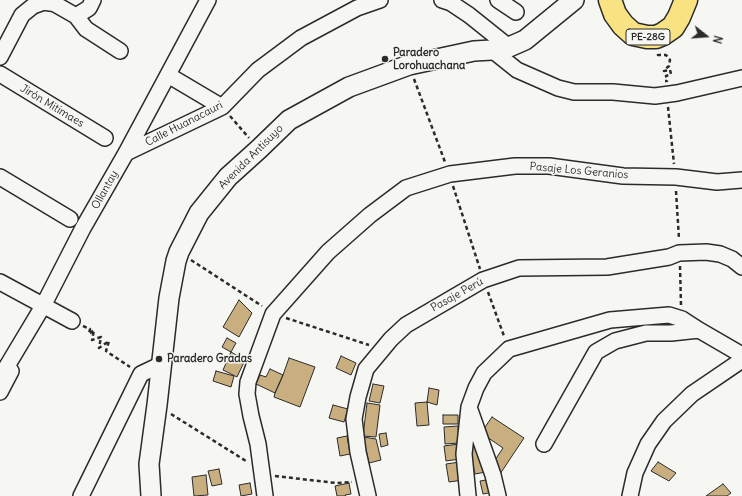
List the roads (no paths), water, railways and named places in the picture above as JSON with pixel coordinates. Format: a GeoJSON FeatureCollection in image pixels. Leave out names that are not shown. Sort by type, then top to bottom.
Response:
{"type":"FeatureCollection","features":[{"type":"Feature","properties":{"kind":"highway","name":"PE-28G"},"geometry":{"type":"LineString","coordinates":[[610,0],[615,14],[623,25],[633,34],[647,37],[656,37],[673,27],[686,0]]}},
{"type":"Feature","properties":{"kind":"street"},"geometry":{"type":"LineString","coordinates":[[76,16],[89,8],[93,0]]}},
{"type":"Feature","properties":{"kind":"street","name":"Ollantay"},"geometry":{"type":"LineString","coordinates":[[0,378],[43,306],[83,228],[126,153],[208,0]]}},
{"type":"Feature","properties":{"kind":"street","name":"Calle Huanacauri"},"geometry":{"type":"LineString","coordinates":[[126,153],[222,106],[258,70],[301,38],[355,4],[380,0]]}},
{"type":"Feature","properties":{"kind":"street"},"geometry":{"type":"LineString","coordinates":[[442,0],[451,3],[463,11],[501,48],[517,70],[558,88],[574,92],[613,92],[626,94],[663,95],[736,81],[742,78]]}},
{"type":"Feature","properties":{"kind":"street"},"geometry":{"type":"LineString","coordinates":[[498,0],[516,12]]}},
{"type":"Feature","properties":{"kind":"street","name":"Avenida Antisuyo"},"geometry":{"type":"LineString","coordinates":[[150,496],[149,464],[158,405],[169,298],[179,252],[199,213],[228,177],[288,120],[349,87],[409,65],[474,51],[501,48],[525,40],[574,0]]}},
{"type":"Feature","properties":{"kind":"street"},"geometry":{"type":"LineString","coordinates":[[0,58],[22,15],[33,6],[44,2],[55,4],[76,16],[86,29],[120,51]]}},
{"type":"Feature","properties":{"kind":"street","name":"Jirón Mitimaes"},"geometry":{"type":"LineString","coordinates":[[0,74],[105,138]]}},
{"type":"Feature","properties":{"kind":"street"},"geometry":{"type":"LineString","coordinates":[[168,75],[222,106]]}},
{"type":"Feature","properties":{"kind":"street","name":"Pasaje Los Geranios"},"geometry":{"type":"LineString","coordinates":[[265,496],[262,468],[247,394],[248,382],[273,314],[328,252],[370,215],[406,188],[450,174],[508,167],[549,166],[623,176],[676,177],[717,182],[742,180]]}},
{"type":"Feature","properties":{"kind":"street"},"geometry":{"type":"LineString","coordinates":[[0,177],[70,219]]}},
{"type":"Feature","properties":{"kind":"street","name":"Pasaje Perú"},"geometry":{"type":"LineString","coordinates":[[368,496],[358,452],[354,419],[358,397],[366,369],[406,325],[483,280],[519,268],[607,267],[679,253],[706,252],[720,254],[732,259],[742,267]]}},
{"type":"Feature","properties":{"kind":"street"},"geometry":{"type":"LineString","coordinates":[[0,282],[72,321]]}},
{"type":"Feature","properties":{"kind":"street"},"geometry":{"type":"LineString","coordinates":[[0,392],[43,306]]}},
{"type":"Feature","properties":{"kind":"street"},"geometry":{"type":"LineString","coordinates":[[468,496],[464,454],[469,407],[476,388],[484,374],[509,349],[610,320],[669,315],[682,319],[742,355]]}},
{"type":"Feature","properties":{"kind":"street"},"geometry":{"type":"LineString","coordinates":[[544,444],[596,352],[615,341],[646,333],[672,333],[699,330]]}},
{"type":"Feature","properties":{"kind":"street"},"geometry":{"type":"LineString","coordinates":[[630,496],[635,473],[648,444],[664,421],[692,394],[742,360]]}},
{"type":"Feature","properties":{"kind":"street"},"geometry":{"type":"LineString","coordinates":[[80,496],[141,374],[162,364]]}},
{"type":"Feature","properties":{"kind":"street"},"geometry":{"type":"LineString","coordinates":[[469,407],[493,475],[498,496]]}},
{"type":"Feature","properties":{"kind":"place","name":"Paradero Lorohuachana"},"geometry":{"type":"Point","coordinates":[385,59]}},
{"type":"Feature","properties":{"kind":"place","name":"Paradero Gradas"},"geometry":{"type":"Point","coordinates":[159,359]}}]}
